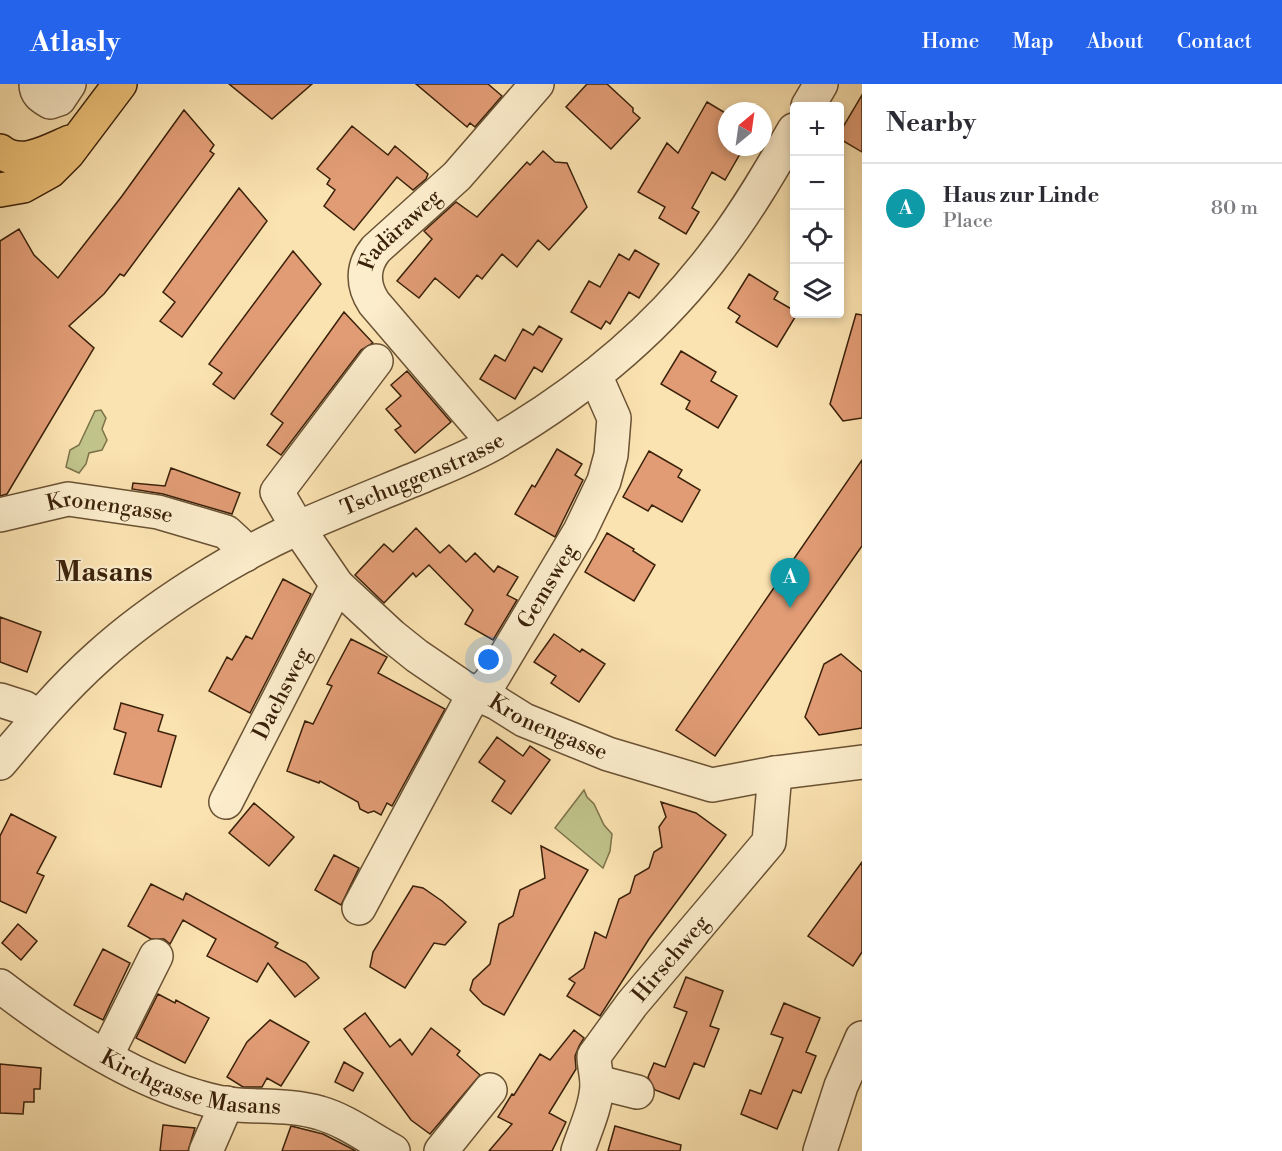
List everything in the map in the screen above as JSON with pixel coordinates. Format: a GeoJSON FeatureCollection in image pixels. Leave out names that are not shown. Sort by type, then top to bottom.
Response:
{"type":"FeatureCollection","features":[{"type":"Feature","properties":{"kind":"main road"},"geometry":{"type":"LineString","coordinates":[[0,190],[23,186],[50,171],[68,153],[77,138],[96,118],[120,84]]}},
{"type":"Feature","properties":{"kind":"main road"},"geometry":{"type":"LineString","coordinates":[[0,152],[14,158],[38,156],[77,138]]}},
{"type":"Feature","properties":{"kind":"street"},"geometry":{"type":"LineString","coordinates":[[36,84],[36,91],[50,102],[58,99],[69,84]]}},
{"type":"Feature","properties":{"kind":"street","name":"Fadäraweg"},"geometry":{"type":"LineString","coordinates":[[494,443],[374,303],[365,286],[366,269],[376,249],[457,176],[537,84]]}},
{"type":"Feature","properties":{"kind":"street"},"geometry":{"type":"LineString","coordinates":[[810,102],[821,84]]}},
{"type":"Feature","properties":{"kind":"street","name":"Tschuggenstrasse"},"geometry":{"type":"LineString","coordinates":[[0,763],[38,717],[108,649],[167,602],[245,555],[298,528],[494,443],[547,410],[595,375],[637,340],[699,274],[744,212],[790,138]]}},
{"type":"Feature","properties":{"kind":"street","name":"Kronengasse"},"geometry":{"type":"LineString","coordinates":[[376,361],[276,492],[337,585],[417,656],[464,688],[478,693],[524,720],[608,754],[712,785],[775,773],[862,762]]}},
{"type":"Feature","properties":{"kind":"street","name":"Gemsweg"},"geometry":{"type":"LineString","coordinates":[[358,908],[468,705],[490,682],[580,531],[604,481],[611,455],[614,418],[595,375]]}},
{"type":"Feature","properties":{"kind":"street","name":"Kronengasse"},"geometry":{"type":"LineString","coordinates":[[0,515],[68,499],[158,512],[225,532],[238,543],[245,555]]}},
{"type":"Feature","properties":{"kind":"street","name":"Dachsweg"},"geometry":{"type":"LineString","coordinates":[[226,802],[337,585]]}},
{"type":"Feature","properties":{"kind":"street"},"geometry":{"type":"LineString","coordinates":[[0,700],[25,708],[38,717]]}},
{"type":"Feature","properties":{"kind":"street","name":"Hirschweg"},"geometry":{"type":"LineString","coordinates":[[579,1151],[596,1097],[594,1056],[632,1004],[769,842],[775,773]]}},
{"type":"Feature","properties":{"kind":"street"},"geometry":{"type":"LineString","coordinates":[[106,1056],[156,956]]}},
{"type":"Feature","properties":{"kind":"street","name":"Kirchgasse Masans"},"geometry":{"type":"LineString","coordinates":[[0,986],[35,1013],[144,1077],[199,1098],[227,1103],[298,1108],[321,1113],[393,1151]]}},
{"type":"Feature","properties":{"kind":"street"},"geometry":{"type":"LineString","coordinates":[[820,1151],[852,1087],[862,1038]]}},
{"type":"Feature","properties":{"kind":"street"},"geometry":{"type":"LineString","coordinates":[[597,1082],[637,1092]]}},
{"type":"Feature","properties":{"kind":"street"},"geometry":{"type":"LineString","coordinates":[[441,1151],[490,1090]]}},
{"type":"Feature","properties":{"kind":"street"},"geometry":{"type":"LineString","coordinates":[[206,1151],[227,1103]]}},
{"type":"Feature","properties":{"kind":"green space"},"geometry":{"type":"Polygon","coordinates":[[[101,410],[106,418],[102,429],[107,440],[102,450],[89,453],[86,464],[79,473],[66,467],[70,450],[79,445],[95,411],[101,410]]]}},
{"type":"Feature","properties":{"kind":"green space"},"geometry":{"type":"Polygon","coordinates":[[[584,790],[604,825],[612,834],[610,851],[603,868],[555,828],[584,790]]]}},
{"type":"Feature","properties":{"kind":"building"},"geometry":{"type":"Polygon","coordinates":[[[229,84],[312,84],[272,119],[229,84]]]}},
{"type":"Feature","properties":{"kind":"building"},"geometry":{"type":"Polygon","coordinates":[[[416,84],[488,84],[502,96],[475,127],[470,123],[467,127],[416,84]]]}},
{"type":"Feature","properties":{"kind":"building"},"geometry":{"type":"Polygon","coordinates":[[[587,84],[607,84],[633,108],[633,112],[640,118],[611,149],[566,107],[587,84]]]}},
{"type":"Feature","properties":{"kind":"building"},"geometry":{"type":"Polygon","coordinates":[[[862,95],[862,152],[844,141],[844,125],[862,95]]]}},
{"type":"Feature","properties":{"kind":"building"},"geometry":{"type":"Polygon","coordinates":[[[707,102],[718,109],[718,156],[739,156],[725,180],[712,172],[692,208],[699,212],[686,234],[659,218],[665,207],[638,192],[667,143],[678,153],[707,102]]]}},
{"type":"Feature","properties":{"kind":"building"},"geometry":{"type":"Polygon","coordinates":[[[184,110],[214,145],[210,151],[214,154],[124,276],[120,274],[104,294],[69,326],[94,348],[7,494],[0,496],[0,241],[19,229],[34,255],[58,278],[122,196],[184,110]]]}},
{"type":"Feature","properties":{"kind":"building"},"geometry":{"type":"Polygon","coordinates":[[[352,126],[388,155],[395,146],[428,174],[426,179],[413,190],[397,177],[354,230],[324,206],[335,190],[327,184],[330,179],[317,169],[352,126]]]}},
{"type":"Feature","properties":{"kind":"building"},"geometry":{"type":"Polygon","coordinates":[[[543,151],[555,162],[567,163],[587,207],[549,250],[538,240],[517,267],[502,254],[482,279],[477,275],[459,298],[435,278],[419,298],[397,281],[432,239],[424,231],[456,202],[477,217],[527,162],[530,165],[543,151]]]}},
{"type":"Feature","properties":{"kind":"building"},"geometry":{"type":"Polygon","coordinates":[[[239,188],[267,221],[182,337],[160,321],[175,302],[163,292],[239,188]]]}},
{"type":"Feature","properties":{"kind":"building"},"geometry":{"type":"Polygon","coordinates":[[[635,250],[659,264],[639,298],[629,292],[610,324],[606,321],[601,329],[571,312],[589,281],[600,287],[619,254],[629,260],[635,250]]]}},
{"type":"Feature","properties":{"kind":"building"},"geometry":{"type":"Polygon","coordinates":[[[293,251],[321,284],[234,399],[213,384],[222,373],[209,364],[293,251]]]}},
{"type":"Feature","properties":{"kind":"building"},"geometry":{"type":"Polygon","coordinates":[[[749,274],[778,292],[774,299],[790,308],[790,318],[795,318],[777,347],[736,322],[740,316],[728,308],[749,274]]]}},
{"type":"Feature","properties":{"kind":"building"},"geometry":{"type":"Polygon","coordinates":[[[344,312],[373,343],[361,350],[281,455],[267,445],[283,423],[271,414],[344,312]]]}},
{"type":"Feature","properties":{"kind":"building"},"geometry":{"type":"Polygon","coordinates":[[[856,314],[862,315],[862,418],[843,421],[830,404],[856,314]]]}},
{"type":"Feature","properties":{"kind":"building"},"geometry":{"type":"Polygon","coordinates":[[[539,326],[562,339],[542,372],[534,367],[515,399],[480,379],[495,355],[505,361],[523,329],[533,335],[539,326]]]}},
{"type":"Feature","properties":{"kind":"building"},"geometry":{"type":"Polygon","coordinates":[[[681,351],[716,372],[711,381],[737,396],[718,428],[686,409],[690,401],[661,384],[681,351]]]}},
{"type":"Feature","properties":{"kind":"building"},"geometry":{"type":"Polygon","coordinates":[[[407,371],[451,422],[415,453],[395,430],[401,426],[386,409],[401,396],[391,385],[407,371]]]}},
{"type":"Feature","properties":{"kind":"building"},"geometry":{"type":"Polygon","coordinates":[[[557,449],[582,464],[575,475],[583,480],[555,537],[515,514],[532,485],[535,487],[557,449]]]}},
{"type":"Feature","properties":{"kind":"building"},"geometry":{"type":"Polygon","coordinates":[[[649,451],[682,470],[678,477],[700,490],[682,522],[652,505],[648,511],[623,497],[649,451]]]}},
{"type":"Feature","properties":{"kind":"building"},"geometry":{"type":"Polygon","coordinates":[[[862,460],[862,546],[715,756],[676,730],[862,460]]]}},
{"type":"Feature","properties":{"kind":"building"},"geometry":{"type":"Polygon","coordinates":[[[171,468],[240,493],[232,514],[163,494],[132,489],[133,483],[165,486],[171,468]]]}},
{"type":"Feature","properties":{"kind":"building"},"geometry":{"type":"Polygon","coordinates":[[[416,528],[440,553],[449,545],[466,562],[475,553],[494,572],[498,566],[518,577],[507,595],[517,600],[493,640],[465,624],[473,610],[429,565],[416,577],[413,573],[384,603],[355,575],[384,544],[393,552],[416,528]]]}},
{"type":"Feature","properties":{"kind":"building"},"geometry":{"type":"Polygon","coordinates":[[[607,533],[655,565],[634,601],[585,572],[607,533]]]}},
{"type":"Feature","properties":{"kind":"building"},"geometry":{"type":"Polygon","coordinates":[[[283,579],[311,594],[250,713],[209,691],[227,657],[232,660],[246,636],[252,639],[283,579]]]}},
{"type":"Feature","properties":{"kind":"building"},"geometry":{"type":"Polygon","coordinates":[[[0,617],[41,632],[27,672],[0,662],[0,617]]]}},
{"type":"Feature","properties":{"kind":"building"},"geometry":{"type":"Polygon","coordinates":[[[554,634],[580,652],[582,649],[605,664],[579,702],[551,683],[556,676],[534,662],[554,634]]]}},
{"type":"Feature","properties":{"kind":"building"},"geometry":{"type":"Polygon","coordinates":[[[351,639],[387,657],[378,673],[445,709],[392,806],[387,803],[381,815],[374,811],[368,813],[360,809],[358,802],[320,781],[319,783],[287,771],[305,721],[313,724],[332,686],[327,684],[351,639]]]}},
{"type":"Feature","properties":{"kind":"building"},"geometry":{"type":"Polygon","coordinates":[[[841,654],[862,672],[862,728],[819,735],[805,717],[824,664],[841,654]]]}},
{"type":"Feature","properties":{"kind":"building"},"geometry":{"type":"Polygon","coordinates":[[[121,703],[163,715],[158,731],[176,736],[161,787],[114,774],[126,733],[114,729],[121,703]]]}},
{"type":"Feature","properties":{"kind":"building"},"geometry":{"type":"Polygon","coordinates":[[[497,737],[523,756],[530,746],[550,760],[511,814],[492,801],[505,781],[479,762],[497,737]]]}},
{"type":"Feature","properties":{"kind":"building"},"geometry":{"type":"Polygon","coordinates":[[[661,802],[696,813],[726,835],[649,939],[600,1016],[567,996],[575,983],[569,979],[584,968],[595,932],[606,938],[619,899],[630,893],[635,876],[649,868],[654,852],[662,847],[659,827],[666,817],[661,802]]]}},
{"type":"Feature","properties":{"kind":"building"},"geometry":{"type":"Polygon","coordinates":[[[254,803],[294,837],[269,866],[229,833],[254,803]]]}},
{"type":"Feature","properties":{"kind":"building"},"geometry":{"type":"Polygon","coordinates":[[[11,814],[56,837],[37,873],[44,876],[26,913],[0,901],[0,836],[11,814]]]}},
{"type":"Feature","properties":{"kind":"building"},"geometry":{"type":"Polygon","coordinates":[[[541,846],[588,870],[504,1015],[483,1004],[470,990],[473,980],[490,964],[499,924],[513,916],[520,890],[545,878],[541,846]]]}},
{"type":"Feature","properties":{"kind":"building"},"geometry":{"type":"Polygon","coordinates":[[[334,855],[359,868],[341,905],[315,890],[334,855]]]}},
{"type":"Feature","properties":{"kind":"building"},"geometry":{"type":"Polygon","coordinates":[[[862,862],[862,952],[853,966],[808,936],[862,862]]]}},
{"type":"Feature","properties":{"kind":"building"},"geometry":{"type":"Polygon","coordinates":[[[151,884],[183,900],[186,893],[278,943],[275,947],[306,963],[319,978],[295,997],[268,963],[257,982],[207,956],[216,939],[183,920],[170,944],[164,939],[151,939],[128,926],[151,884]]]}},
{"type":"Feature","properties":{"kind":"building"},"geometry":{"type":"Polygon","coordinates":[[[413,886],[423,888],[466,922],[445,945],[434,943],[405,988],[370,967],[373,952],[413,886]]]}},
{"type":"Feature","properties":{"kind":"building"},"geometry":{"type":"Polygon","coordinates":[[[18,924],[37,941],[21,960],[2,943],[18,924]]]}},
{"type":"Feature","properties":{"kind":"building"},"geometry":{"type":"Polygon","coordinates":[[[103,949],[130,963],[103,1020],[74,1005],[103,949]]]}},
{"type":"Feature","properties":{"kind":"building"},"geometry":{"type":"Polygon","coordinates":[[[686,977],[723,991],[710,1026],[719,1029],[704,1067],[694,1063],[679,1099],[655,1090],[648,1077],[654,1063],[665,1067],[687,1012],[674,1007],[686,977]]]}},
{"type":"Feature","properties":{"kind":"building"},"geometry":{"type":"Polygon","coordinates":[[[158,994],[175,1003],[176,1000],[209,1018],[185,1063],[136,1038],[158,994]]]}},
{"type":"Feature","properties":{"kind":"building"},"geometry":{"type":"Polygon","coordinates":[[[784,1003],[820,1018],[806,1052],[816,1056],[801,1093],[793,1090],[777,1129],[741,1114],[750,1090],[761,1094],[783,1038],[771,1034],[784,1003]]]}},
{"type":"Feature","properties":{"kind":"building"},"geometry":{"type":"Polygon","coordinates":[[[365,1013],[390,1047],[400,1039],[412,1055],[431,1028],[460,1051],[457,1055],[480,1075],[430,1134],[411,1120],[344,1029],[365,1013]]]}},
{"type":"Feature","properties":{"kind":"building"},"geometry":{"type":"Polygon","coordinates":[[[270,1020],[309,1042],[281,1086],[267,1078],[262,1087],[243,1087],[227,1077],[247,1042],[270,1020]]]}},
{"type":"Feature","properties":{"kind":"building"},"geometry":{"type":"Polygon","coordinates":[[[574,1030],[584,1038],[575,1056],[576,1069],[549,1113],[566,1122],[552,1151],[489,1151],[512,1124],[498,1117],[540,1054],[550,1060],[574,1030]]]}},
{"type":"Feature","properties":{"kind":"building"},"geometry":{"type":"Polygon","coordinates":[[[344,1062],[363,1073],[353,1091],[335,1082],[344,1062]]]}},
{"type":"Feature","properties":{"kind":"building"},"geometry":{"type":"Polygon","coordinates":[[[0,1064],[41,1068],[40,1089],[34,1089],[34,1102],[24,1102],[23,1114],[0,1113],[0,1064]]]}},
{"type":"Feature","properties":{"kind":"building"},"geometry":{"type":"Polygon","coordinates":[[[163,1125],[195,1128],[188,1151],[160,1151],[163,1125]]]}},
{"type":"Feature","properties":{"kind":"building"},"geometry":{"type":"Polygon","coordinates":[[[291,1126],[323,1134],[356,1151],[282,1151],[291,1126]]]}},
{"type":"Feature","properties":{"kind":"building"},"geometry":{"type":"Polygon","coordinates":[[[615,1126],[681,1145],[680,1151],[608,1151],[615,1126]]]}},
{"type":"Feature","properties":{"kind":"place","name":"Haus zur Linde"},"geometry":{"type":"Point","coordinates":[790,608]}},
{"type":"Feature","properties":{"kind":"district","name":"Masans"},"geometry":{"type":"Point","coordinates":[104,572]}}]}
